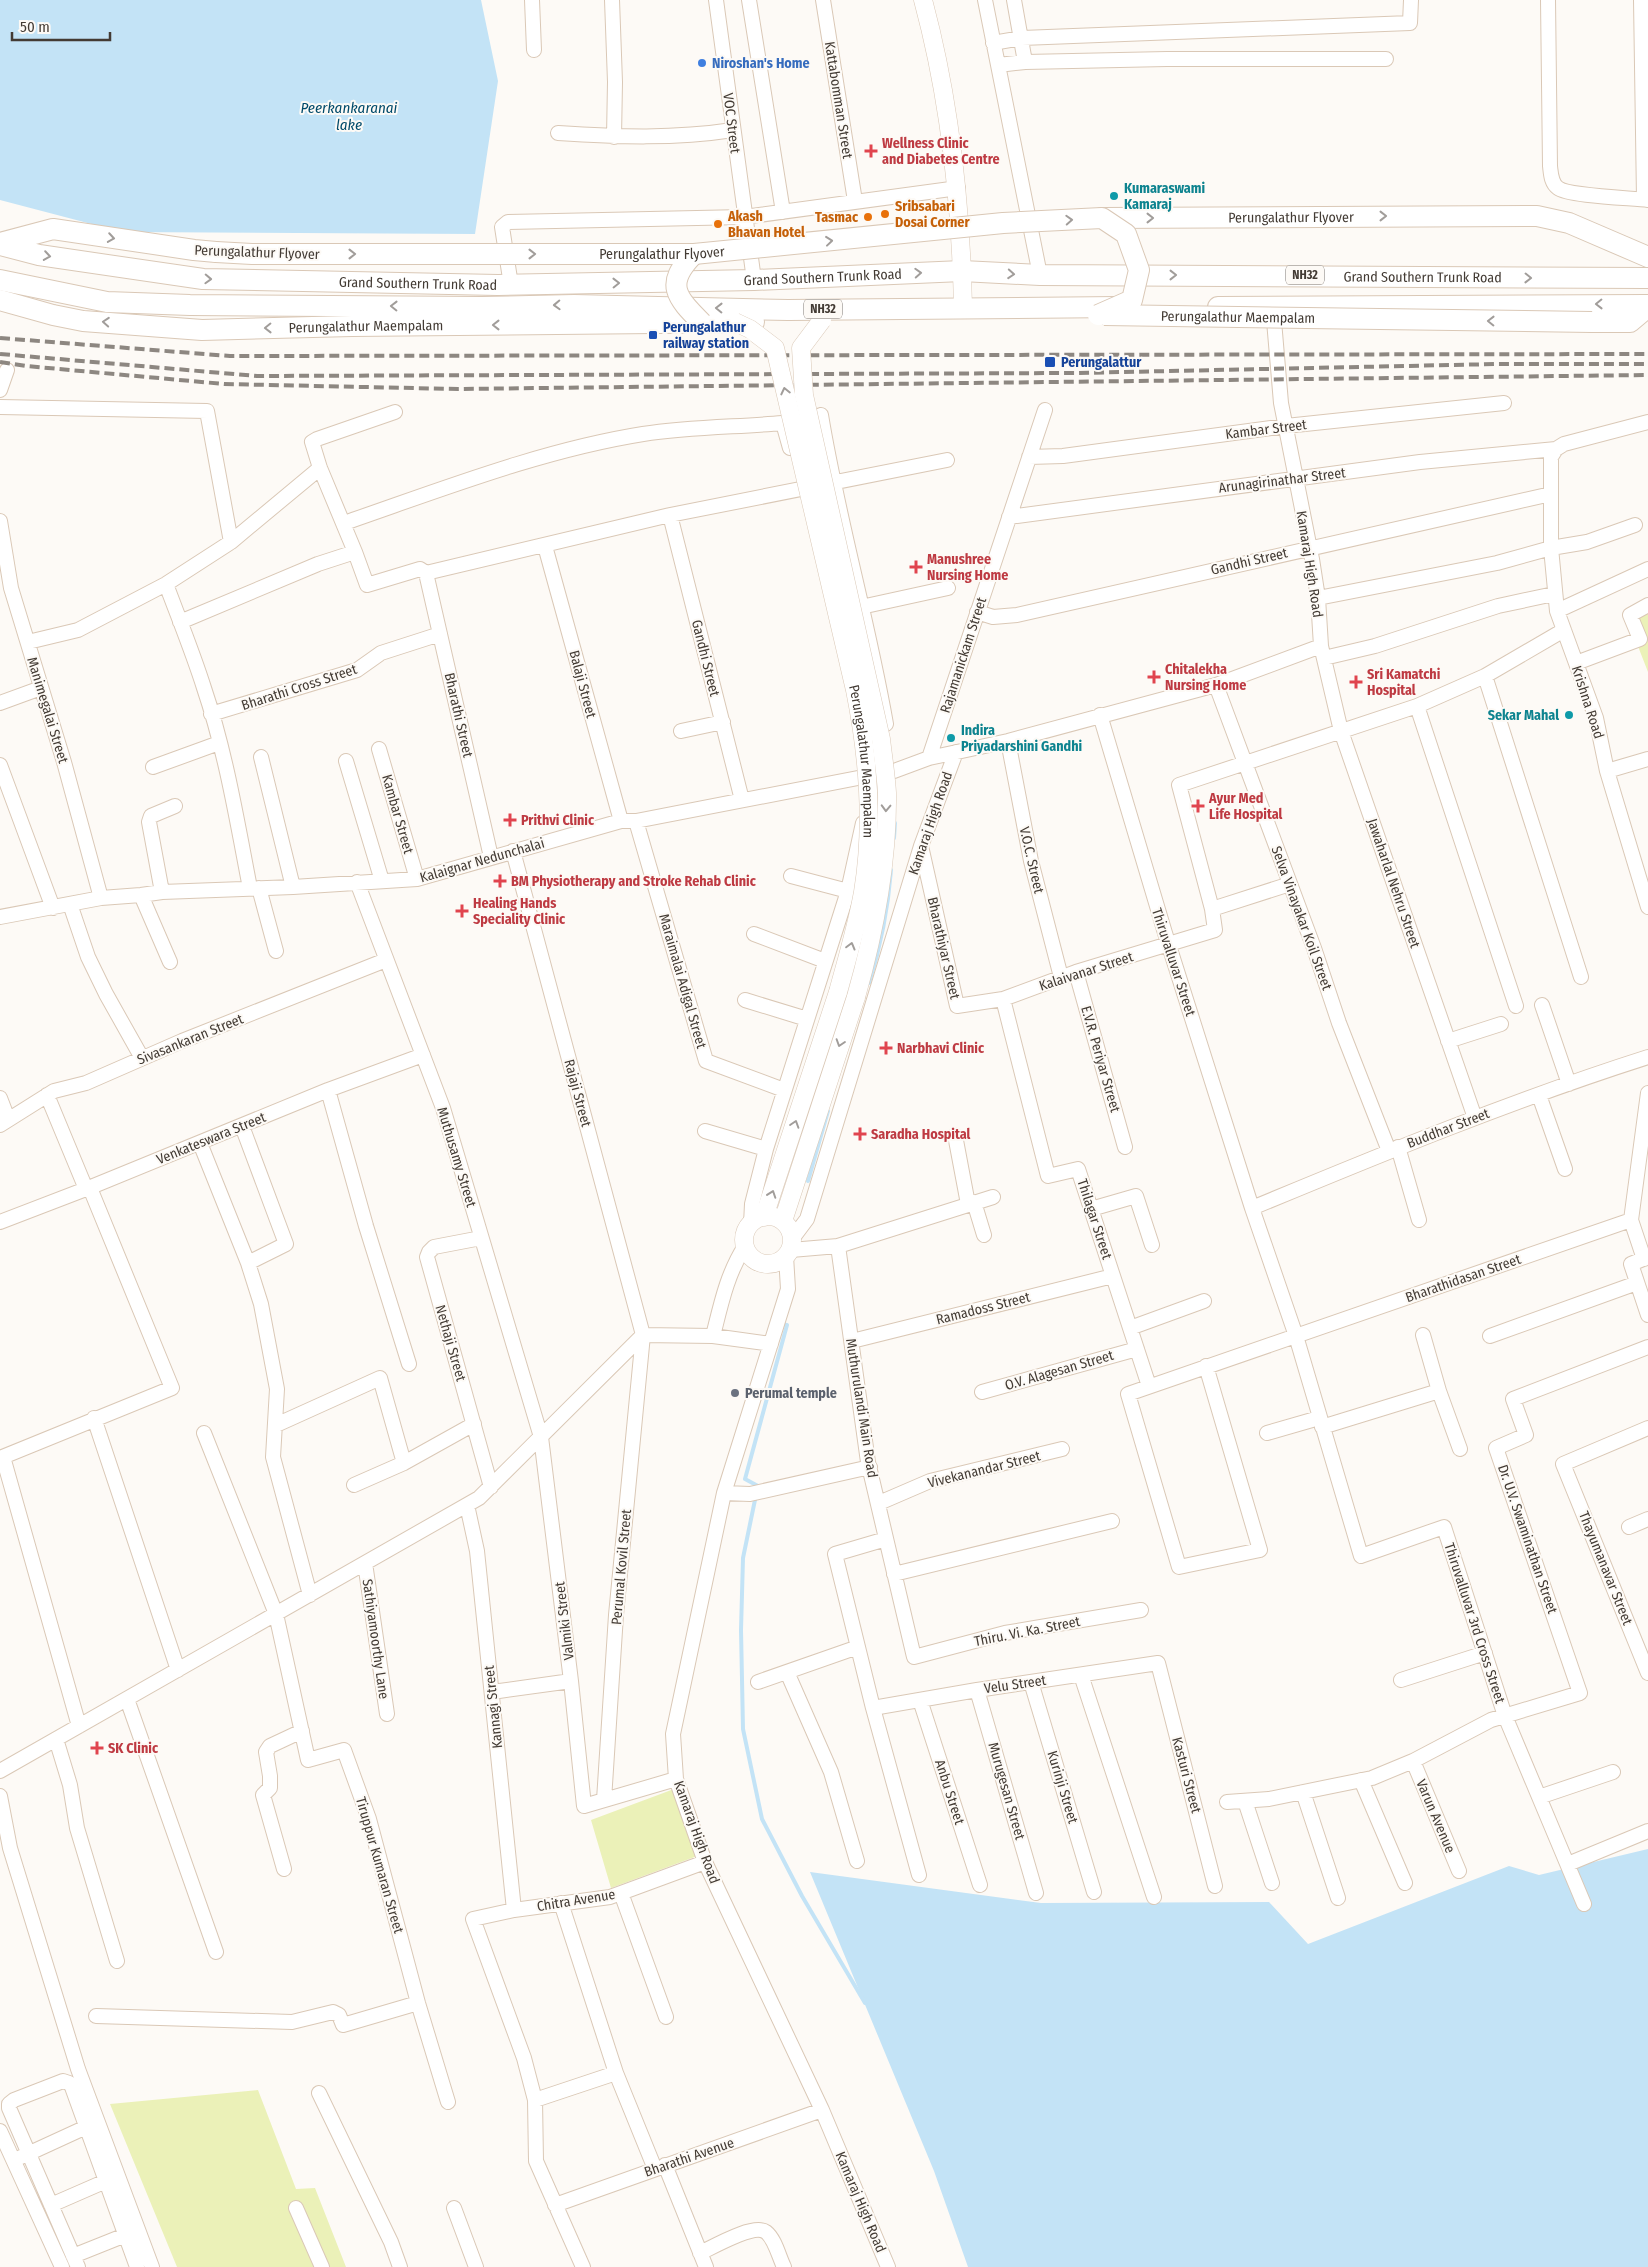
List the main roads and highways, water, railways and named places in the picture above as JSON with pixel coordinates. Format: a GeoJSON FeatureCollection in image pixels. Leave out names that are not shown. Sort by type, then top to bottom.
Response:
{"type":"FeatureCollection","features":[{"type":"Feature","properties":{"kind":"highway","name":"Perungalathur Flyover"},"geometry":{"type":"LineString","coordinates":[[0,244],[53,229],[194,250],[252,254],[694,254],[1003,223],[1102,218],[1537,216],[1569,223],[1648,257]]}},
{"type":"Feature","properties":{"kind":"highway"},"geometry":{"type":"LineString","coordinates":[[1098,315],[1132,300],[1140,270],[1126,234],[1102,218]]}},
{"type":"Feature","properties":{"kind":"highway","name":"Grand Southern Trunk Road"},"geometry":{"type":"LineString","coordinates":[[0,244],[40,255],[202,279],[511,285],[754,280],[962,270],[1040,275],[1648,278]]}},
{"type":"Feature","properties":{"kind":"highway"},"geometry":{"type":"LineString","coordinates":[[694,254],[680,268],[676,288],[682,303],[702,323]]}},
{"type":"Feature","properties":{"kind":"highway","name":"Grand Southern Trunk Road"},"geometry":{"type":"LineString","coordinates":[[0,280],[107,302],[190,305],[482,307],[574,305],[788,310],[1648,306]]}},
{"type":"Feature","properties":{"kind":"highway","name":"Perungalathur Maempalam"},"geometry":{"type":"LineString","coordinates":[[0,300],[53,315],[83,321],[202,330],[1098,315],[1630,322],[1648,306]]}},
{"type":"Feature","properties":{"kind":"main road"},"geometry":{"type":"LineString","coordinates":[[923,0],[934,42],[958,188],[963,308]]}},
{"type":"Feature","properties":{"kind":"main road","name":"Perungalathur Maempalam"},"geometry":{"type":"LineString","coordinates":[[783,1221],[856,997],[870,948],[880,896],[885,843],[886,792],[880,730],[804,395],[801,348],[822,320]]}},
{"type":"Feature","properties":{"kind":"main road","name":"Perungalathur Maempalam"},"geometry":{"type":"LineString","coordinates":[[735,322],[750,329],[775,348],[855,690],[865,740],[868,791],[868,843],[863,891],[852,942],[838,992],[758,1220]]}},
{"type":"Feature","properties":{"kind":"main road"},"geometry":{"type":"LineString","coordinates":[[774,1217],[783,1221],[788,1227],[790,1248],[773,1264],[764,1264],[751,1256],[745,1246],[745,1234],[758,1220],[774,1217]]}},
{"type":"Feature","properties":{"kind":"water","name":"Peerkankaranai lake"},"geometry":{"type":"Polygon","coordinates":[[[0,0],[481,0],[498,81],[475,234],[122,232],[0,200],[0,0]]]}},
{"type":"Feature","properties":{"kind":"water"},"geometry":{"type":"Polygon","coordinates":[[[1648,1849],[1648,2267],[968,2267],[934,2171],[810,1872],[1041,1903],[1269,1902],[1308,1944],[1509,1866],[1539,1875],[1648,1849]]]}},
{"type":"Feature","properties":{"kind":"waterway"},"geometry":{"type":"LineString","coordinates":[[894,838],[895,823]]}},
{"type":"Feature","properties":{"kind":"waterway"},"geometry":{"type":"LineString","coordinates":[[869,983],[883,927],[891,870]]}},
{"type":"Feature","properties":{"kind":"waterway"},"geometry":{"type":"LineString","coordinates":[[808,1181],[828,1111]]}},
{"type":"Feature","properties":{"kind":"waterway"},"geometry":{"type":"LineString","coordinates":[[757,1488],[758,1486],[745,1479],[787,1325],[781,1324]]}},
{"type":"Feature","properties":{"kind":"waterway"},"geometry":{"type":"LineString","coordinates":[[756,1495],[743,1558],[741,1630],[743,1729],[762,1819],[802,1896],[865,2003]]}},
{"type":"Feature","properties":{"kind":"railway"},"geometry":{"type":"LineString","coordinates":[[0,338],[230,356],[1648,354]]}},
{"type":"Feature","properties":{"kind":"railway"},"geometry":{"type":"LineString","coordinates":[[0,354],[257,376],[1077,373],[1498,364],[1648,364]]}},
{"type":"Feature","properties":{"kind":"railway"},"geometry":{"type":"LineString","coordinates":[[0,362],[224,384],[458,389],[1648,375]]}},
{"type":"Feature","properties":{"kind":"place","name":"Niroshan's Home"},"geometry":{"type":"Point","coordinates":[702,63]}},
{"type":"Feature","properties":{"kind":"place","name":"Wellness Clinic and Diabetes Centre"},"geometry":{"type":"Point","coordinates":[871,151]}},
{"type":"Feature","properties":{"kind":"place","name":"Kumaraswami Kamaraj"},"geometry":{"type":"Point","coordinates":[1114,196]}},
{"type":"Feature","properties":{"kind":"place","name":"Sribsabari Dosai Corner"},"geometry":{"type":"Point","coordinates":[885,214]}},
{"type":"Feature","properties":{"kind":"place","name":"Tasmac"},"geometry":{"type":"Point","coordinates":[868,217]}},
{"type":"Feature","properties":{"kind":"place","name":"Akash Bhavan Hotel"},"geometry":{"type":"Point","coordinates":[718,224]}},
{"type":"Feature","properties":{"kind":"place","name":"Perungalathur railway station"},"geometry":{"type":"Point","coordinates":[653,335]}},
{"type":"Feature","properties":{"kind":"place","name":"Perungalattur"},"geometry":{"type":"Point","coordinates":[1050,362]}},
{"type":"Feature","properties":{"kind":"place","name":"Manushree Nursing Home"},"geometry":{"type":"Point","coordinates":[916,567]}},
{"type":"Feature","properties":{"kind":"place","name":"Chitalekha Nursing Home"},"geometry":{"type":"Point","coordinates":[1154,677]}},
{"type":"Feature","properties":{"kind":"place","name":"Sri Kamatchi Hospital"},"geometry":{"type":"Point","coordinates":[1356,682]}},
{"type":"Feature","properties":{"kind":"place","name":"Sekar Mahal"},"geometry":{"type":"Point","coordinates":[1569,715]}},
{"type":"Feature","properties":{"kind":"place","name":"Indira Priyadarshini Gandhi"},"geometry":{"type":"Point","coordinates":[951,738]}},
{"type":"Feature","properties":{"kind":"place","name":"Ayur Med Life Hospital"},"geometry":{"type":"Point","coordinates":[1198,806]}},
{"type":"Feature","properties":{"kind":"place","name":"Prithvi Clinic"},"geometry":{"type":"Point","coordinates":[510,820]}},
{"type":"Feature","properties":{"kind":"place","name":"BM Physiotherapy and Stroke Rehab Clinic"},"geometry":{"type":"Point","coordinates":[500,881]}},
{"type":"Feature","properties":{"kind":"place","name":"Healing Hands Speciality Clinic"},"geometry":{"type":"Point","coordinates":[462,911]}},
{"type":"Feature","properties":{"kind":"place","name":"Narbhavi Clinic"},"geometry":{"type":"Point","coordinates":[886,1048]}},
{"type":"Feature","properties":{"kind":"place","name":"Saradha Hospital"},"geometry":{"type":"Point","coordinates":[860,1134]}},
{"type":"Feature","properties":{"kind":"place","name":"Perumal temple"},"geometry":{"type":"Point","coordinates":[735,1393]}},
{"type":"Feature","properties":{"kind":"place","name":"SK Clinic"},"geometry":{"type":"Point","coordinates":[97,1748]}}]}
